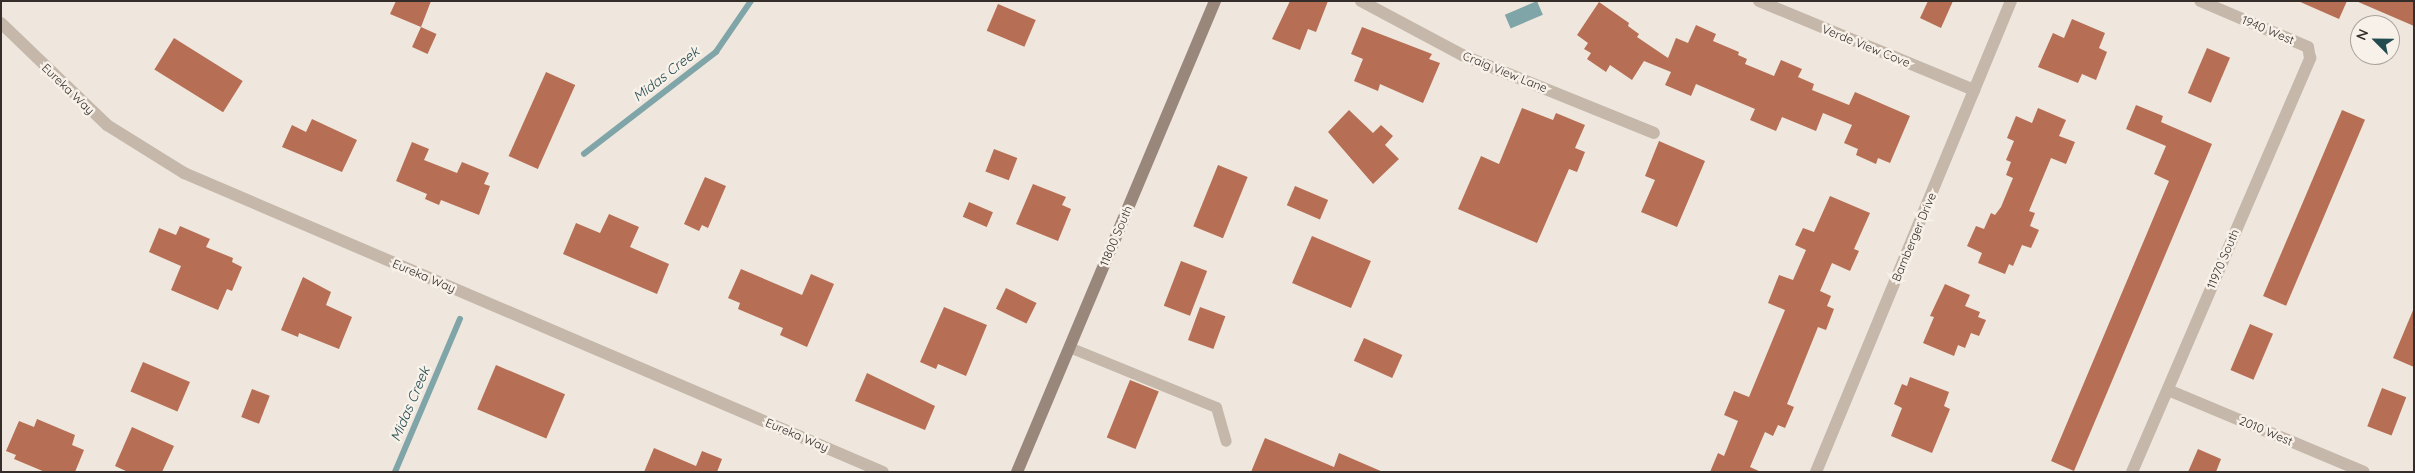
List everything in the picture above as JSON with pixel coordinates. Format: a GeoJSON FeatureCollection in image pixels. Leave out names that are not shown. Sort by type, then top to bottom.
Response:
{"type":"FeatureCollection","features":[{"type":"Feature","properties":{"kind":"main road","name":"11800 South"},"geometry":{"type":"LineString","coordinates":[[1017,472],[1215,1]]}},
{"type":"Feature","properties":{"kind":"street","name":"Craig View Lane"},"geometry":{"type":"LineString","coordinates":[[1361,1],[1462,55],[1654,133]]}},
{"type":"Feature","properties":{"kind":"street","name":"Verde View Cove"},"geometry":{"type":"LineString","coordinates":[[1759,1],[1974,90]]}},
{"type":"Feature","properties":{"kind":"street","name":"Bamberger Drive"},"geometry":{"type":"LineString","coordinates":[[1816,472],[2011,1]]}},
{"type":"Feature","properties":{"kind":"street","name":"1940 West"},"geometry":{"type":"LineString","coordinates":[[2200,1],[2308,47]]}},
{"type":"Feature","properties":{"kind":"street","name":"Eureka Way"},"geometry":{"type":"LineString","coordinates":[[1,23],[107,125],[184,173],[883,472]]}},
{"type":"Feature","properties":{"kind":"street","name":"11970 South"},"geometry":{"type":"LineString","coordinates":[[2132,472],[2310,58],[2308,47]]}},
{"type":"Feature","properties":{"kind":"street","name":"2010 West"},"geometry":{"type":"LineString","coordinates":[[2168,390],[2364,472]]}},
{"type":"Feature","properties":{"kind":"lane"},"geometry":{"type":"LineString","coordinates":[[1069,347],[1216,407],[1226,441]]}},
{"type":"Feature","properties":{"kind":"water"},"geometry":{"type":"Polygon","coordinates":[[[1537,1],[1543,15],[1511,28],[1505,15],[1537,1]]]}},
{"type":"Feature","properties":{"kind":"building"},"geometry":{"type":"Polygon","coordinates":[[[396,1],[431,1],[421,27],[390,14],[396,1]]]}},
{"type":"Feature","properties":{"kind":"building"},"geometry":{"type":"Polygon","coordinates":[[[1290,1],[1328,1],[1316,32],[1308,29],[1300,50],[1272,39],[1290,1]]]}},
{"type":"Feature","properties":{"kind":"building"},"geometry":{"type":"Polygon","coordinates":[[[1928,1],[1953,1],[1941,28],[1920,18],[1928,1]]]}},
{"type":"Feature","properties":{"kind":"building"},"geometry":{"type":"Polygon","coordinates":[[[2298,1],[2347,1],[2339,19],[2298,1]]]}},
{"type":"Feature","properties":{"kind":"building"},"geometry":{"type":"Polygon","coordinates":[[[2356,1],[2414,1],[2414,26],[2400,20],[2400,15],[2388,15],[2356,1]]]}},
{"type":"Feature","properties":{"kind":"building"},"geometry":{"type":"Polygon","coordinates":[[[1599,2],[1629,23],[1628,26],[1639,34],[1637,37],[1668,58],[1676,38],[1688,43],[1696,25],[1716,34],[1713,41],[1739,52],[1738,55],[1747,59],[1745,64],[1774,76],[1781,60],[1802,69],[1798,77],[1814,84],[1812,90],[1849,105],[1855,92],[1910,116],[1890,163],[1878,158],[1876,164],[1856,155],[1858,149],[1844,143],[1852,125],[1823,113],[1816,131],[1782,117],[1776,131],[1750,120],[1755,109],[1696,84],[1691,96],[1665,85],[1671,72],[1644,61],[1632,80],[1610,65],[1606,72],[1587,59],[1591,53],[1584,49],[1588,43],[1577,35],[1599,2]]]}},
{"type":"Feature","properties":{"kind":"building"},"geometry":{"type":"Polygon","coordinates":[[[998,4],[1036,20],[1024,47],[987,31],[998,4]]]}},
{"type":"Feature","properties":{"kind":"building"},"geometry":{"type":"Polygon","coordinates":[[[2072,19],[2105,33],[2099,48],[2107,52],[2096,80],[2082,74],[2078,83],[2038,67],[2053,33],[2064,38],[2072,19]]]}},
{"type":"Feature","properties":{"kind":"building"},"geometry":{"type":"Polygon","coordinates":[[[421,27],[437,34],[428,54],[412,47],[421,27]]]}},
{"type":"Feature","properties":{"kind":"building"},"geometry":{"type":"Polygon","coordinates":[[[1362,27],[1432,54],[1429,59],[1440,63],[1423,103],[1380,84],[1378,91],[1354,81],[1363,59],[1351,54],[1362,27]]]}},
{"type":"Feature","properties":{"kind":"building"},"geometry":{"type":"Polygon","coordinates":[[[174,38],[243,81],[223,112],[154,69],[174,38]]]}},
{"type":"Feature","properties":{"kind":"building"},"geometry":{"type":"Polygon","coordinates":[[[2207,48],[2230,58],[2211,103],[2188,93],[2207,48]]]}},
{"type":"Feature","properties":{"kind":"building"},"geometry":{"type":"Polygon","coordinates":[[[546,72],[575,85],[538,169],[509,156],[546,72]]]}},
{"type":"Feature","properties":{"kind":"building"},"geometry":{"type":"Polygon","coordinates":[[[2136,105],[2163,116],[2161,122],[2212,144],[2074,471],[2051,461],[2169,181],[2154,174],[2166,146],[2126,129],[2136,105]]]}},
{"type":"Feature","properties":{"kind":"building"},"geometry":{"type":"Polygon","coordinates":[[[1522,108],[1553,120],[1556,113],[1585,125],[1575,148],[1585,152],[1577,172],[1569,169],[1537,243],[1458,209],[1481,156],[1499,164],[1522,108]]]}},
{"type":"Feature","properties":{"kind":"building"},"geometry":{"type":"Polygon","coordinates":[[[2038,108],[2066,120],[2059,136],[2075,142],[2066,164],[2051,158],[2029,211],[2035,213],[2030,226],[2039,230],[2031,248],[2022,245],[2013,266],[2009,264],[2005,274],[1978,263],[1982,253],[1967,246],[1976,226],[1984,229],[1991,213],[1995,215],[2001,207],[2013,178],[2006,175],[2011,162],[2006,160],[2014,141],[2007,138],[2016,116],[2032,123],[2038,108]]]}},
{"type":"Feature","properties":{"kind":"building"},"geometry":{"type":"Polygon","coordinates":[[[1349,110],[1373,133],[1381,125],[1393,136],[1385,145],[1399,159],[1373,184],[1328,132],[1349,110]]]}},
{"type":"Feature","properties":{"kind":"building"},"geometry":{"type":"Polygon","coordinates":[[[2342,110],[2365,120],[2286,306],[2263,296],[2342,110]]]}},
{"type":"Feature","properties":{"kind":"building"},"geometry":{"type":"Polygon","coordinates":[[[312,119],[357,140],[342,172],[282,147],[292,125],[306,132],[312,119]]]}},
{"type":"Feature","properties":{"kind":"building"},"geometry":{"type":"Polygon","coordinates":[[[1659,141],[1705,161],[1677,227],[1641,212],[1655,180],[1645,176],[1659,141]]]}},
{"type":"Feature","properties":{"kind":"building"},"geometry":{"type":"Polygon","coordinates":[[[412,142],[429,149],[424,160],[457,173],[462,162],[489,173],[484,184],[490,186],[479,215],[441,200],[439,205],[425,199],[427,194],[396,181],[412,142]]]}},
{"type":"Feature","properties":{"kind":"building"},"geometry":{"type":"Polygon","coordinates":[[[994,149],[1017,158],[1009,180],[985,171],[994,149]]]}},
{"type":"Feature","properties":{"kind":"building"},"geometry":{"type":"Polygon","coordinates":[[[1218,165],[1248,177],[1223,238],[1193,226],[1218,165]]]}},
{"type":"Feature","properties":{"kind":"building"},"geometry":{"type":"Polygon","coordinates":[[[705,177],[726,186],[708,228],[702,225],[699,231],[684,224],[705,177]]]}},
{"type":"Feature","properties":{"kind":"building"},"geometry":{"type":"Polygon","coordinates":[[[1033,184],[1066,197],[1062,205],[1071,209],[1058,241],[1016,224],[1033,184]]]}},
{"type":"Feature","properties":{"kind":"building"},"geometry":{"type":"Polygon","coordinates":[[[1295,186],[1328,200],[1320,219],[1287,205],[1295,186]]]}},
{"type":"Feature","properties":{"kind":"building"},"geometry":{"type":"Polygon","coordinates":[[[1830,196],[1870,213],[1854,249],[1859,251],[1850,271],[1832,263],[1820,291],[1831,296],[1827,306],[1834,309],[1826,330],[1818,327],[1787,404],[1794,407],[1785,428],[1778,425],[1773,436],[1765,432],[1750,467],[1761,472],[1710,472],[1718,453],[1724,456],[1738,421],[1724,415],[1734,391],[1749,397],[1785,310],[1768,303],[1779,275],[1793,280],[1806,250],[1795,245],[1803,228],[1814,232],[1830,196]]]}},
{"type":"Feature","properties":{"kind":"building"},"geometry":{"type":"Polygon","coordinates":[[[969,202],[993,212],[987,227],[963,217],[969,202]]]}},
{"type":"Feature","properties":{"kind":"building"},"geometry":{"type":"Polygon","coordinates":[[[609,214],[639,227],[630,247],[669,264],[657,294],[563,254],[576,223],[600,233],[609,214]]]}},
{"type":"Feature","properties":{"kind":"building"},"geometry":{"type":"Polygon","coordinates":[[[180,226],[210,239],[206,247],[233,258],[232,262],[242,267],[232,291],[227,289],[218,310],[171,290],[181,266],[149,252],[159,228],[176,235],[180,226]]]}},
{"type":"Feature","properties":{"kind":"building"},"geometry":{"type":"Polygon","coordinates":[[[1312,236],[1371,261],[1351,308],[1292,283],[1312,236]]]}},
{"type":"Feature","properties":{"kind":"building"},"geometry":{"type":"Polygon","coordinates":[[[1181,261],[1207,271],[1190,316],[1164,306],[1181,261]]]}},
{"type":"Feature","properties":{"kind":"building"},"geometry":{"type":"Polygon","coordinates":[[[741,269],[802,295],[811,274],[834,284],[807,347],[780,335],[783,328],[738,309],[740,303],[728,298],[741,269]]]}},
{"type":"Feature","properties":{"kind":"building"},"geometry":{"type":"Polygon","coordinates":[[[303,277],[331,292],[326,305],[352,317],[339,349],[299,333],[298,337],[281,330],[303,277]]]}},
{"type":"Feature","properties":{"kind":"building"},"geometry":{"type":"Polygon","coordinates":[[[1945,284],[1970,295],[1965,306],[1980,312],[1978,317],[1986,320],[1979,336],[1971,333],[1965,348],[1958,345],[1954,356],[1923,343],[1934,317],[1930,316],[1945,284]]]}},
{"type":"Feature","properties":{"kind":"building"},"geometry":{"type":"Polygon","coordinates":[[[1006,288],[1037,303],[1026,324],[996,309],[1006,288]]]}},
{"type":"Feature","properties":{"kind":"building"},"geometry":{"type":"Polygon","coordinates":[[[944,307],[987,325],[966,376],[938,364],[936,369],[920,362],[944,307]]]}},
{"type":"Feature","properties":{"kind":"building"},"geometry":{"type":"Polygon","coordinates":[[[1200,307],[1225,316],[1213,349],[1188,340],[1200,307]]]}},
{"type":"Feature","properties":{"kind":"building"},"geometry":{"type":"Polygon","coordinates":[[[2414,308],[2414,367],[2393,358],[2414,308]]]}},
{"type":"Feature","properties":{"kind":"building"},"geometry":{"type":"Polygon","coordinates":[[[2250,324],[2273,334],[2253,380],[2230,370],[2250,324]]]}},
{"type":"Feature","properties":{"kind":"building"},"geometry":{"type":"Polygon","coordinates":[[[1364,338],[1402,355],[1392,378],[1354,361],[1364,338]]]}},
{"type":"Feature","properties":{"kind":"building"},"geometry":{"type":"Polygon","coordinates":[[[143,362],[190,382],[177,411],[130,391],[143,362]]]}},
{"type":"Feature","properties":{"kind":"building"},"geometry":{"type":"Polygon","coordinates":[[[496,365],[565,394],[546,438],[477,409],[496,365]]]}},
{"type":"Feature","properties":{"kind":"building"},"geometry":{"type":"Polygon","coordinates":[[[867,373],[935,406],[925,430],[855,401],[867,373]]]}},
{"type":"Feature","properties":{"kind":"building"},"geometry":{"type":"Polygon","coordinates":[[[1910,377],[1949,392],[1944,406],[1950,409],[1932,453],[1891,436],[1902,408],[1894,404],[1902,384],[1907,386],[1910,377]]]}},
{"type":"Feature","properties":{"kind":"building"},"geometry":{"type":"Polygon","coordinates":[[[1130,380],[1159,392],[1136,449],[1107,437],[1130,380]]]}},
{"type":"Feature","properties":{"kind":"building"},"geometry":{"type":"Polygon","coordinates":[[[2382,388],[2406,397],[2392,436],[2367,426],[2382,388]]]}},
{"type":"Feature","properties":{"kind":"building"},"geometry":{"type":"Polygon","coordinates":[[[252,389],[270,396],[259,424],[241,417],[252,389]]]}},
{"type":"Feature","properties":{"kind":"building"},"geometry":{"type":"Polygon","coordinates":[[[37,419],[75,435],[72,445],[84,450],[75,472],[45,472],[14,459],[16,455],[6,451],[19,421],[34,427],[37,419]]]}},
{"type":"Feature","properties":{"kind":"building"},"geometry":{"type":"Polygon","coordinates":[[[132,427],[174,446],[162,472],[128,472],[115,466],[132,427]]]}},
{"type":"Feature","properties":{"kind":"building"},"geometry":{"type":"Polygon","coordinates":[[[1265,438],[1334,467],[1339,453],[1383,472],[1251,472],[1265,438]]]}},
{"type":"Feature","properties":{"kind":"building"},"geometry":{"type":"Polygon","coordinates":[[[654,448],[696,466],[702,451],[722,459],[717,472],[644,472],[654,448]]]}},
{"type":"Feature","properties":{"kind":"building"},"geometry":{"type":"Polygon","coordinates":[[[2198,449],[2221,459],[2216,472],[2188,472],[2198,449]]]}},
{"type":"Feature","properties":{"kind":"waterway","name":"Midas Creek"},"geometry":{"type":"LineString","coordinates":[[584,154],[716,52],[751,1]]}},
{"type":"Feature","properties":{"kind":"waterway","name":"Midas Creek"},"geometry":{"type":"LineString","coordinates":[[395,472],[460,319]]}}]}
